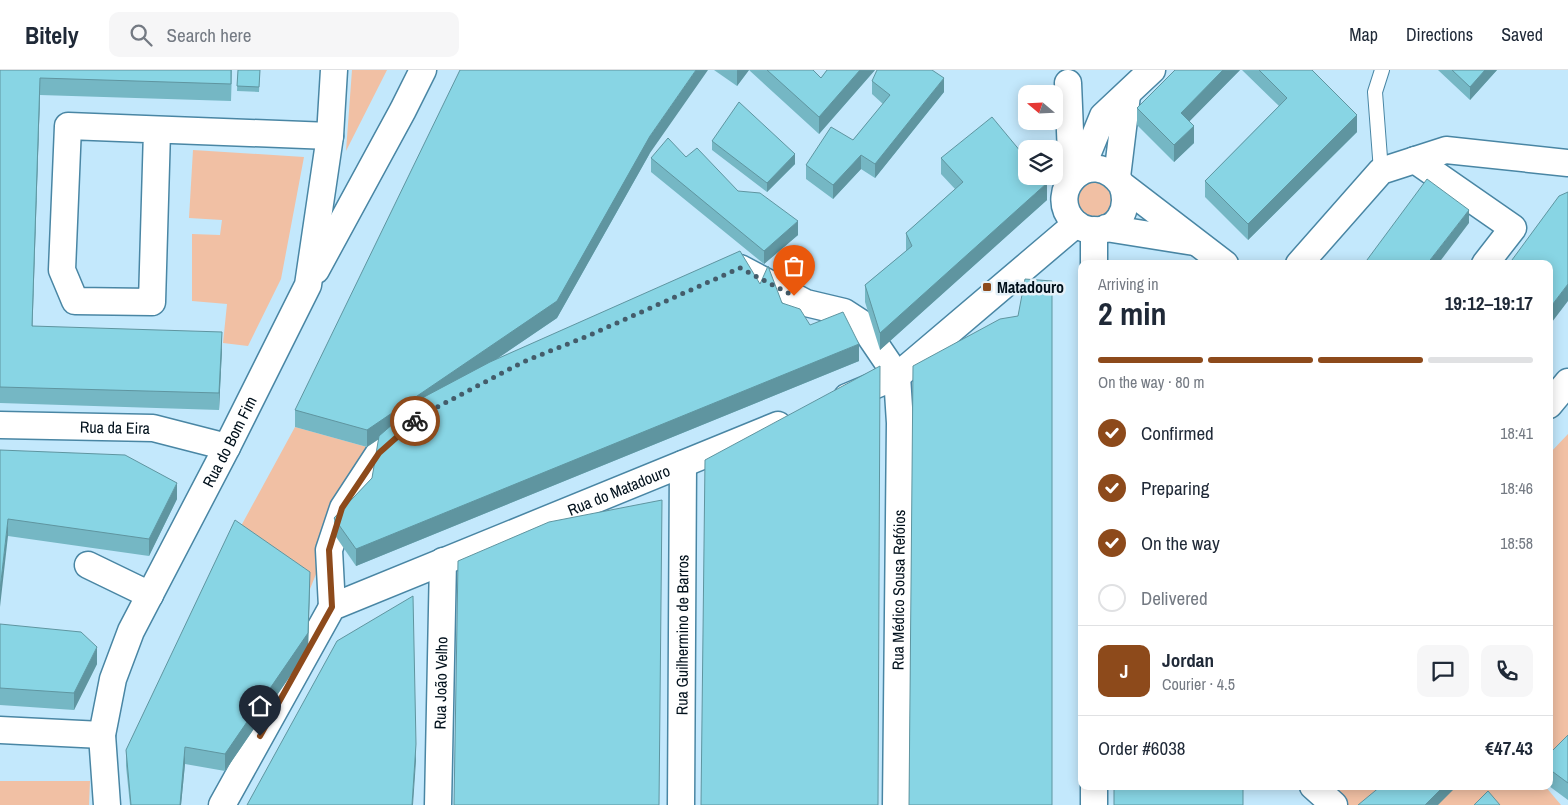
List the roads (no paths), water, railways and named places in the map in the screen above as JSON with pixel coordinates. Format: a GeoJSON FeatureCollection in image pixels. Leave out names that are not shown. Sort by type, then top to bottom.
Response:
{"type":"FeatureCollection","features":[{"type":"Feature","properties":{"kind":"street","name":"Rua do Bom Fim"},"geometry":{"type":"LineString","coordinates":[[107,805],[102,735],[113,679],[131,631],[227,447],[308,285],[330,136],[334,70]]}},
{"type":"Feature","properties":{"kind":"street"},"geometry":{"type":"LineString","coordinates":[[308,285],[423,70]]}},
{"type":"Feature","properties":{"kind":"street"},"geometry":{"type":"LineString","coordinates":[[1152,70],[1103,116],[1076,175],[1068,184],[1064,199],[1066,208],[1070,217],[1092,228],[1197,242]]}},
{"type":"Feature","properties":{"kind":"street"},"geometry":{"type":"LineString","coordinates":[[1062,76],[1103,116]]}},
{"type":"Feature","properties":{"kind":"street"},"geometry":{"type":"LineString","coordinates":[[1062,76],[1076,175]]}},
{"type":"Feature","properties":{"kind":"street"},"geometry":{"type":"LineString","coordinates":[[828,404],[897,376],[1092,228],[1118,220],[1124,209],[1126,194],[1119,181],[1127,95]]}},
{"type":"Feature","properties":{"kind":"street"},"geometry":{"type":"LineString","coordinates":[[157,131],[152,302],[75,300],[62,270],[68,126],[157,131],[330,136]]}},
{"type":"Feature","properties":{"kind":"street"},"geometry":{"type":"LineString","coordinates":[[1303,260],[1381,171],[1446,150],[1568,164]]}},
{"type":"Feature","properties":{"kind":"street"},"geometry":{"type":"LineString","coordinates":[[1415,160],[1513,228],[1488,260]]}},
{"type":"Feature","properties":{"kind":"street"},"geometry":{"type":"LineString","coordinates":[[1076,175],[1089,169],[1098,168],[1108,171],[1220,260]]}},
{"type":"Feature","properties":{"kind":"street"},"geometry":{"type":"LineString","coordinates":[[1092,228],[1094,260]]}},
{"type":"Feature","properties":{"kind":"street"},"geometry":{"type":"LineString","coordinates":[[697,286],[740,268],[806,303],[844,312],[861,323],[897,376]]}},
{"type":"Feature","properties":{"kind":"street","name":"Rua Médico Sousa Refóios"},"geometry":{"type":"LineString","coordinates":[[896,805],[900,433],[897,376]]}},
{"type":"Feature","properties":{"kind":"street"},"geometry":{"type":"LineString","coordinates":[[1553,400],[1568,382]]}},
{"type":"Feature","properties":{"kind":"street","name":"Rua do Matadouro"},"geometry":{"type":"LineString","coordinates":[[332,607],[801,416]]}},
{"type":"Feature","properties":{"kind":"street"},"geometry":{"type":"LineString","coordinates":[[222,805],[332,607],[329,550],[342,508],[379,453],[416,420]]}},
{"type":"Feature","properties":{"kind":"street","name":"Rua da Eira"},"geometry":{"type":"LineString","coordinates":[[0,425],[153,428],[227,447]]}},
{"type":"Feature","properties":{"kind":"street","name":"Rua Guilhermino de Barros"},"geometry":{"type":"LineString","coordinates":[[681,805],[683,464]]}},
{"type":"Feature","properties":{"kind":"street","name":"Rua João Velho"},"geometry":{"type":"LineString","coordinates":[[438,805],[443,561]]}},
{"type":"Feature","properties":{"kind":"street"},"geometry":{"type":"LineString","coordinates":[[88,565],[150,595]]}},
{"type":"Feature","properties":{"kind":"street"},"geometry":{"type":"LineString","coordinates":[[0,730],[102,735]]}},
{"type":"Feature","properties":{"kind":"street"},"geometry":{"type":"LineString","coordinates":[[1094,790],[1094,805]]}},
{"type":"Feature","properties":{"kind":"street"},"geometry":{"type":"LineString","coordinates":[[1304,805],[1308,794],[1306,790]]}},
{"type":"Feature","properties":{"kind":"street"},"geometry":{"type":"LineString","coordinates":[[1317,790],[1334,805]]}},
{"type":"Feature","properties":{"kind":"lane"},"geometry":{"type":"LineString","coordinates":[[1381,171],[1375,92],[1382,70]]}},
{"type":"Feature","properties":{"kind":"place","name":"Matadouro"},"geometry":{"type":"Point","coordinates":[987,287]}}]}
